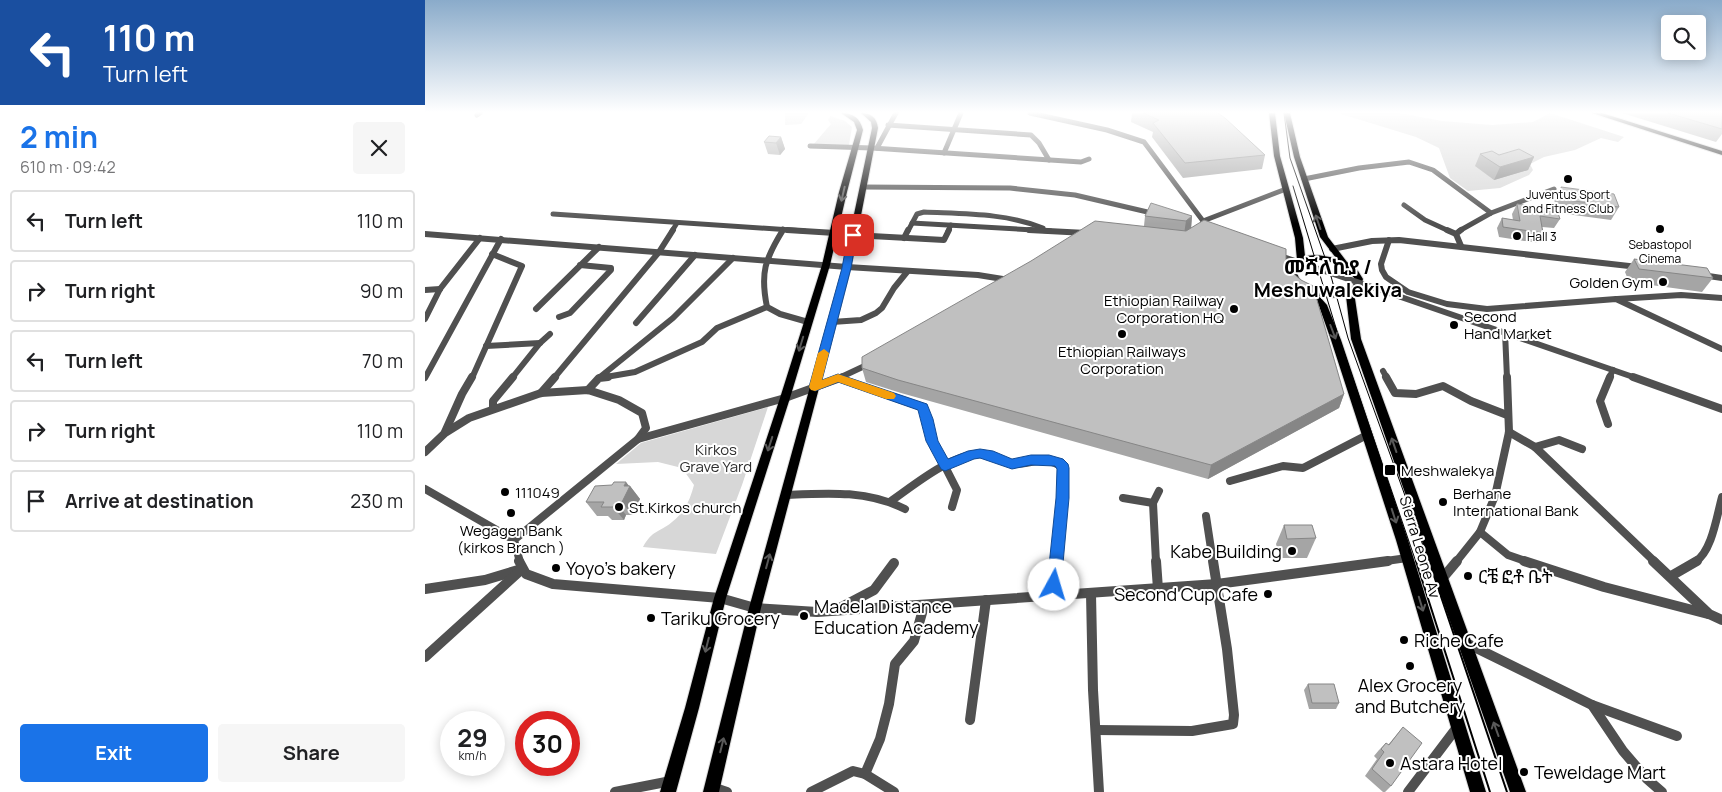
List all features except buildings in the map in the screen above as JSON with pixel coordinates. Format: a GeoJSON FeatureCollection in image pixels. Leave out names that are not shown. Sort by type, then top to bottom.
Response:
{"type":"FeatureCollection","features":[{"type":"Feature","properties":{"kind":"main road"},"geometry":{"type":"LineString","coordinates":[[669,787],[692,708],[720,598],[826,265],[855,150]]}},
{"type":"Feature","properties":{"kind":"main road"},"geometry":{"type":"LineString","coordinates":[[711,789],[755,608],[847,268],[863,187],[873,150]]}},
{"type":"Feature","properties":{"kind":"main road"},"geometry":{"type":"LineString","coordinates":[[1276,150],[1299,238],[1301,260],[1321,257],[1343,263],[1354,270],[1359,279],[1357,287],[1350,293],[1330,296],[1308,291]]}},
{"type":"Feature","properties":{"kind":"main road"},"geometry":{"type":"LineString","coordinates":[[1295,150],[1324,237],[1343,263]]}},
{"type":"Feature","properties":{"kind":"main road","name":"Sierra Leone Av"},"geometry":{"type":"LineString","coordinates":[[1301,260],[1294,264],[1291,271],[1293,278],[1323,304],[1336,340],[1407,558],[1478,792]]}},
{"type":"Feature","properties":{"kind":"main road","name":"Sierra Leone Av"},"geometry":{"type":"LineString","coordinates":[[1350,293],[1356,339],[1518,792]]}},
{"type":"Feature","properties":{"kind":"street"},"geometry":{"type":"LineString","coordinates":[[901,150],[1081,162],[1089,159]]}},
{"type":"Feature","properties":{"kind":"street"},"geometry":{"type":"LineString","coordinates":[[1043,150],[1049,160]]}},
{"type":"Feature","properties":{"kind":"street"},"geometry":{"type":"LineString","coordinates":[[1150,150],[1203,221],[1212,224]]}},
{"type":"Feature","properties":{"kind":"street"},"geometry":{"type":"LineString","coordinates":[[1305,179],[1359,168],[1409,162],[1433,170],[1491,213]]}},
{"type":"Feature","properties":{"kind":"street"},"geometry":{"type":"LineString","coordinates":[[863,187],[1010,188],[1075,195],[1163,215]]}},
{"type":"Feature","properties":{"kind":"street"},"geometry":{"type":"LineString","coordinates":[[1456,234],[1491,213],[1554,189]]}},
{"type":"Feature","properties":{"kind":"street"},"geometry":{"type":"LineString","coordinates":[[1203,221],[1287,190]]}},
{"type":"Feature","properties":{"kind":"street"},"geometry":{"type":"LineString","coordinates":[[1404,205],[1425,220],[1456,234],[1461,246]]}},
{"type":"Feature","properties":{"kind":"street"},"geometry":{"type":"LineString","coordinates":[[904,238],[917,214],[924,212],[1007,217],[1024,220],[1047,229]]}},
{"type":"Feature","properties":{"kind":"street"},"geometry":{"type":"LineString","coordinates":[[553,214],[835,233]]}},
{"type":"Feature","properties":{"kind":"street"},"geometry":{"type":"LineString","coordinates":[[1196,234],[1201,228],[1203,221]]}},
{"type":"Feature","properties":{"kind":"street"},"geometry":{"type":"LineString","coordinates":[[541,394],[659,252],[677,223]]}},
{"type":"Feature","properties":{"kind":"street"},"geometry":{"type":"LineString","coordinates":[[912,223],[1022,230],[1089,231],[1078,238]]}},
{"type":"Feature","properties":{"kind":"street"},"geometry":{"type":"LineString","coordinates":[[853,235],[944,240],[951,225]]}},
{"type":"Feature","properties":{"kind":"street"},"geometry":{"type":"LineString","coordinates":[[1196,226],[1209,231]]}},
{"type":"Feature","properties":{"kind":"street"},"geometry":{"type":"LineString","coordinates":[[783,229],[765,261],[762,286],[767,307],[780,314],[808,322]]}},
{"type":"Feature","properties":{"kind":"street"},"geometry":{"type":"LineString","coordinates":[[426,235],[501,239],[847,268],[1013,278],[997,288]]}},
{"type":"Feature","properties":{"kind":"street"},"geometry":{"type":"LineString","coordinates":[[425,319],[440,289],[480,238]]}},
{"type":"Feature","properties":{"kind":"street"},"geometry":{"type":"LineString","coordinates":[[425,378],[501,239]]}},
{"type":"Feature","properties":{"kind":"street"},"geometry":{"type":"LineString","coordinates":[[1389,240],[1381,264],[1386,276],[1408,292],[1447,304],[1487,309],[1616,298],[1681,295],[1722,298]]}},
{"type":"Feature","properties":{"kind":"street"},"geometry":{"type":"LineString","coordinates":[[1332,249],[1389,240],[1461,246],[1644,268]]}},
{"type":"Feature","properties":{"kind":"street"},"geometry":{"type":"LineString","coordinates":[[537,309],[599,247]]}},
{"type":"Feature","properties":{"kind":"street"},"geometry":{"type":"LineString","coordinates":[[1267,251],[1720,408],[1722,417]]}},
{"type":"Feature","properties":{"kind":"street"},"geometry":{"type":"LineString","coordinates":[[445,433],[462,394],[477,369],[522,266],[492,254]]}},
{"type":"Feature","properties":{"kind":"street"},"geometry":{"type":"LineString","coordinates":[[636,323],[695,255]]}},
{"type":"Feature","properties":{"kind":"street"},"geometry":{"type":"LineString","coordinates":[[588,390],[599,378],[673,318],[733,258]]}},
{"type":"Feature","properties":{"kind":"street"},"geometry":{"type":"LineString","coordinates":[[559,317],[570,313],[611,270],[611,268],[580,265]]}},
{"type":"Feature","properties":{"kind":"street"},"geometry":{"type":"LineString","coordinates":[[832,322],[865,320],[885,306],[892,296],[893,289],[905,278],[907,272]]}},
{"type":"Feature","properties":{"kind":"street"},"geometry":{"type":"LineString","coordinates":[[1693,274],[1722,278]]}},
{"type":"Feature","properties":{"kind":"street"},"geometry":{"type":"LineString","coordinates":[[425,290],[440,289]]}},
{"type":"Feature","properties":{"kind":"street"},"geometry":{"type":"LineString","coordinates":[[1616,298],[1722,349]]}},
{"type":"Feature","properties":{"kind":"street"},"geometry":{"type":"LineString","coordinates":[[599,378],[635,372],[702,342],[717,328],[767,307]]}},
{"type":"Feature","properties":{"kind":"street"},"geometry":{"type":"LineString","coordinates":[[1441,580],[1480,532],[1495,496],[1509,432],[1505,332]]}},
{"type":"Feature","properties":{"kind":"street"},"geometry":{"type":"LineString","coordinates":[[493,409],[493,401],[540,343],[550,334]]}},
{"type":"Feature","properties":{"kind":"street"},"geometry":{"type":"LineString","coordinates":[[486,346],[540,343]]}},
{"type":"Feature","properties":{"kind":"street"},"geometry":{"type":"LineString","coordinates":[[638,439],[785,398],[855,372],[881,357]]}},
{"type":"Feature","properties":{"kind":"street"},"geometry":{"type":"LineString","coordinates":[[1608,424],[1599,406],[1601,395],[1613,370]]}},
{"type":"Feature","properties":{"kind":"street"},"geometry":{"type":"LineString","coordinates":[[1383,371],[1395,393],[1418,394],[1427,392],[1439,385],[1479,405],[1507,416]]}},
{"type":"Feature","properties":{"kind":"street"},"geometry":{"type":"LineString","coordinates":[[838,378],[923,407],[928,419],[932,441],[957,490],[952,507]]}},
{"type":"Feature","properties":{"kind":"street"},"geometry":{"type":"LineString","coordinates":[[425,452],[445,433],[469,418],[541,394],[588,390],[619,400],[642,413],[646,428],[638,439],[514,540]]}},
{"type":"Feature","properties":{"kind":"street"},"geometry":{"type":"LineString","coordinates":[[1509,432],[1535,447],[1709,614]]}},
{"type":"Feature","properties":{"kind":"street"},"geometry":{"type":"LineString","coordinates":[[1230,481],[1283,466],[1303,468],[1367,435]]}},
{"type":"Feature","properties":{"kind":"street"},"geometry":{"type":"LineString","coordinates":[[1535,447],[1559,440],[1582,448]]}},
{"type":"Feature","properties":{"kind":"street"},"geometry":{"type":"LineString","coordinates":[[891,501],[945,466],[973,454],[980,453],[993,456],[1012,464],[1031,460],[1049,460],[1059,463],[1063,468],[1060,526],[1053,595]]}},
{"type":"Feature","properties":{"kind":"street"},"geometry":{"type":"LineString","coordinates":[[425,489],[514,540],[522,569],[526,574],[553,584],[720,598],[755,608],[834,611],[1158,589],[1217,584],[1407,558]]}},
{"type":"Feature","properties":{"kind":"street"},"geometry":{"type":"LineString","coordinates":[[1158,589],[1153,503],[1159,491]]}},
{"type":"Feature","properties":{"kind":"street"},"geometry":{"type":"LineString","coordinates":[[786,495],[841,492],[891,501],[905,509]]}},
{"type":"Feature","properties":{"kind":"street"},"geometry":{"type":"LineString","coordinates":[[1671,576],[1702,558],[1707,549],[1722,497]]}},
{"type":"Feature","properties":{"kind":"street"},"geometry":{"type":"LineString","coordinates":[[1123,498],[1153,503]]}},
{"type":"Feature","properties":{"kind":"street"},"geometry":{"type":"LineString","coordinates":[[1095,730],[1192,730],[1233,724],[1234,714],[1227,649],[1206,516]]}},
{"type":"Feature","properties":{"kind":"street"},"geometry":{"type":"LineString","coordinates":[[1480,532],[1508,555],[1519,560],[1604,587],[1709,614],[1722,620]]}},
{"type":"Feature","properties":{"kind":"street"},"geometry":{"type":"LineString","coordinates":[[834,611],[874,590],[894,563]]}},
{"type":"Feature","properties":{"kind":"street"},"geometry":{"type":"LineString","coordinates":[[425,589],[485,580],[522,569]]}},
{"type":"Feature","properties":{"kind":"street"},"geometry":{"type":"LineString","coordinates":[[425,657],[522,569]]}},
{"type":"Feature","properties":{"kind":"street"},"geometry":{"type":"LineString","coordinates":[[1091,594],[1099,792]]}},
{"type":"Feature","properties":{"kind":"street"},"geometry":{"type":"LineString","coordinates":[[970,720],[986,600]]}},
{"type":"Feature","properties":{"kind":"street"},"geometry":{"type":"LineString","coordinates":[[865,774],[880,738],[889,704],[895,664],[914,642],[924,606]]}},
{"type":"Feature","properties":{"kind":"street"},"geometry":{"type":"LineString","coordinates":[[1464,642],[1592,705],[1677,736]]}},
{"type":"Feature","properties":{"kind":"street"},"geometry":{"type":"LineString","coordinates":[[1592,705],[1623,751],[1647,779],[1662,792]]}},
{"type":"Feature","properties":{"kind":"street"},"geometry":{"type":"LineString","coordinates":[[1408,792],[1457,726]]}},
{"type":"Feature","properties":{"kind":"street"},"geometry":{"type":"LineString","coordinates":[[811,792],[853,771],[865,774],[894,792]]}},
{"type":"Feature","properties":{"kind":"street"},"geometry":{"type":"LineString","coordinates":[[615,792],[669,787]]}},
{"type":"Feature","properties":{"kind":"street"},"geometry":{"type":"LineString","coordinates":[[711,789],[727,792]]}},
{"type":"Feature","properties":{"kind":"green space"},"geometry":{"type":"Polygon","coordinates":[[[1440,150],[1575,150],[1544,157],[1530,164],[1533,170],[1529,175],[1500,188],[1468,191],[1450,178],[1440,150]]]}},
{"type":"Feature","properties":{"kind":"green space","name":"Kirkos Grave Yard"},"geometry":{"type":"Polygon","coordinates":[[[768,407],[742,485],[716,554],[643,547],[653,534],[677,518],[684,510],[694,485],[682,468],[658,462],[616,464],[641,443],[768,407]]]}},
{"type":"Feature","properties":{"kind":"tram line"},"geometry":{"type":"LineString","coordinates":[[1289,150],[1290,158],[1329,269],[1348,338],[1429,562]]}},
{"type":"Feature","properties":{"kind":"tram line"},"geometry":{"type":"LineString","coordinates":[[1293,186],[1339,338],[1416,562]]}},
{"type":"Feature","properties":{"kind":"tram line"},"geometry":{"type":"LineString","coordinates":[[1416,561],[1490,792]]}},
{"type":"Feature","properties":{"kind":"tram line"},"geometry":{"type":"LineString","coordinates":[[1429,561],[1507,792]]}},
{"type":"Feature","properties":{"kind":"slow traffic"},"geometry":{"type":"LineString","coordinates":[[824,353],[815,387],[838,378],[890,396]]}},
{"type":"Feature","properties":{"kind":"place","name":"Juventus Sport and Fitness Club"},"geometry":{"type":"Point","coordinates":[1568,179]}},
{"type":"Feature","properties":{"kind":"place","name":"Sebastopol Cinema"},"geometry":{"type":"Point","coordinates":[1660,229]}},
{"type":"Feature","properties":{"kind":"place","name":"Hall 3"},"geometry":{"type":"Point","coordinates":[1517,236]}},
{"type":"Feature","properties":{"kind":"place","name":"Golden Gym"},"geometry":{"type":"Point","coordinates":[1663,282]}},
{"type":"Feature","properties":{"kind":"place","name":"Ethiopian Railway Corporation HQ"},"geometry":{"type":"Point","coordinates":[1234,309]}},
{"type":"Feature","properties":{"kind":"place","name":"Second Hand Market"},"geometry":{"type":"Point","coordinates":[1454,325]}},
{"type":"Feature","properties":{"kind":"place","name":"Ethiopian Railways Corporation"},"geometry":{"type":"Point","coordinates":[1122,334]}},
{"type":"Feature","properties":{"kind":"place","name":"Meshwalekya"},"geometry":{"type":"Point","coordinates":[1390,470]}},
{"type":"Feature","properties":{"kind":"place","name":"111049"},"geometry":{"type":"Point","coordinates":[505,492]}},
{"type":"Feature","properties":{"kind":"place","name":"Berhane International Bank"},"geometry":{"type":"Point","coordinates":[1443,502]}},
{"type":"Feature","properties":{"kind":"place","name":"St.Kirkos church"},"geometry":{"type":"Point","coordinates":[619,507]}},
{"type":"Feature","properties":{"kind":"place","name":"Wegagen Bank (kirkos Branch )"},"geometry":{"type":"Point","coordinates":[511,513]}},
{"type":"Feature","properties":{"kind":"place","name":"Kabe Building"},"geometry":{"type":"Point","coordinates":[1292,551]}},
{"type":"Feature","properties":{"kind":"place","name":"Yoyo's bakery"},"geometry":{"type":"Point","coordinates":[556,568]}},
{"type":"Feature","properties":{"kind":"place","name":"ርቼ ፎቶ ቤት"},"geometry":{"type":"Point","coordinates":[1468,576]}},
{"type":"Feature","properties":{"kind":"place","name":"Second Cup Cafe"},"geometry":{"type":"Point","coordinates":[1268,594]}},
{"type":"Feature","properties":{"kind":"place","name":"Madela Distance Education Academy"},"geometry":{"type":"Point","coordinates":[804,616]}},
{"type":"Feature","properties":{"kind":"place","name":"Tariku Grocery"},"geometry":{"type":"Point","coordinates":[651,618]}},
{"type":"Feature","properties":{"kind":"place","name":"Riche Cafe"},"geometry":{"type":"Point","coordinates":[1404,640]}},
{"type":"Feature","properties":{"kind":"place","name":"Alex Grocery and Butchery"},"geometry":{"type":"Point","coordinates":[1410,666]}},
{"type":"Feature","properties":{"kind":"place","name":"Astara Hotel"},"geometry":{"type":"Point","coordinates":[1390,763]}},
{"type":"Feature","properties":{"kind":"place","name":"Teweldage Mart"},"geometry":{"type":"Point","coordinates":[1524,772]}},
{"type":"Feature","properties":{"kind":"district","name":"መሿለኪያ / Meshuwalekiya"},"geometry":{"type":"Point","coordinates":[1328,278]}},
{"type":"Feature","properties":{"kind":"route"},"geometry":{"type":"LineString","coordinates":[[853,235],[847,268],[815,387],[838,378],[923,407],[928,419],[932,441],[945,466],[980,453],[1012,464],[1031,460],[1049,460],[1059,463],[1063,468],[1062,498],[1054,585]]}}]}
